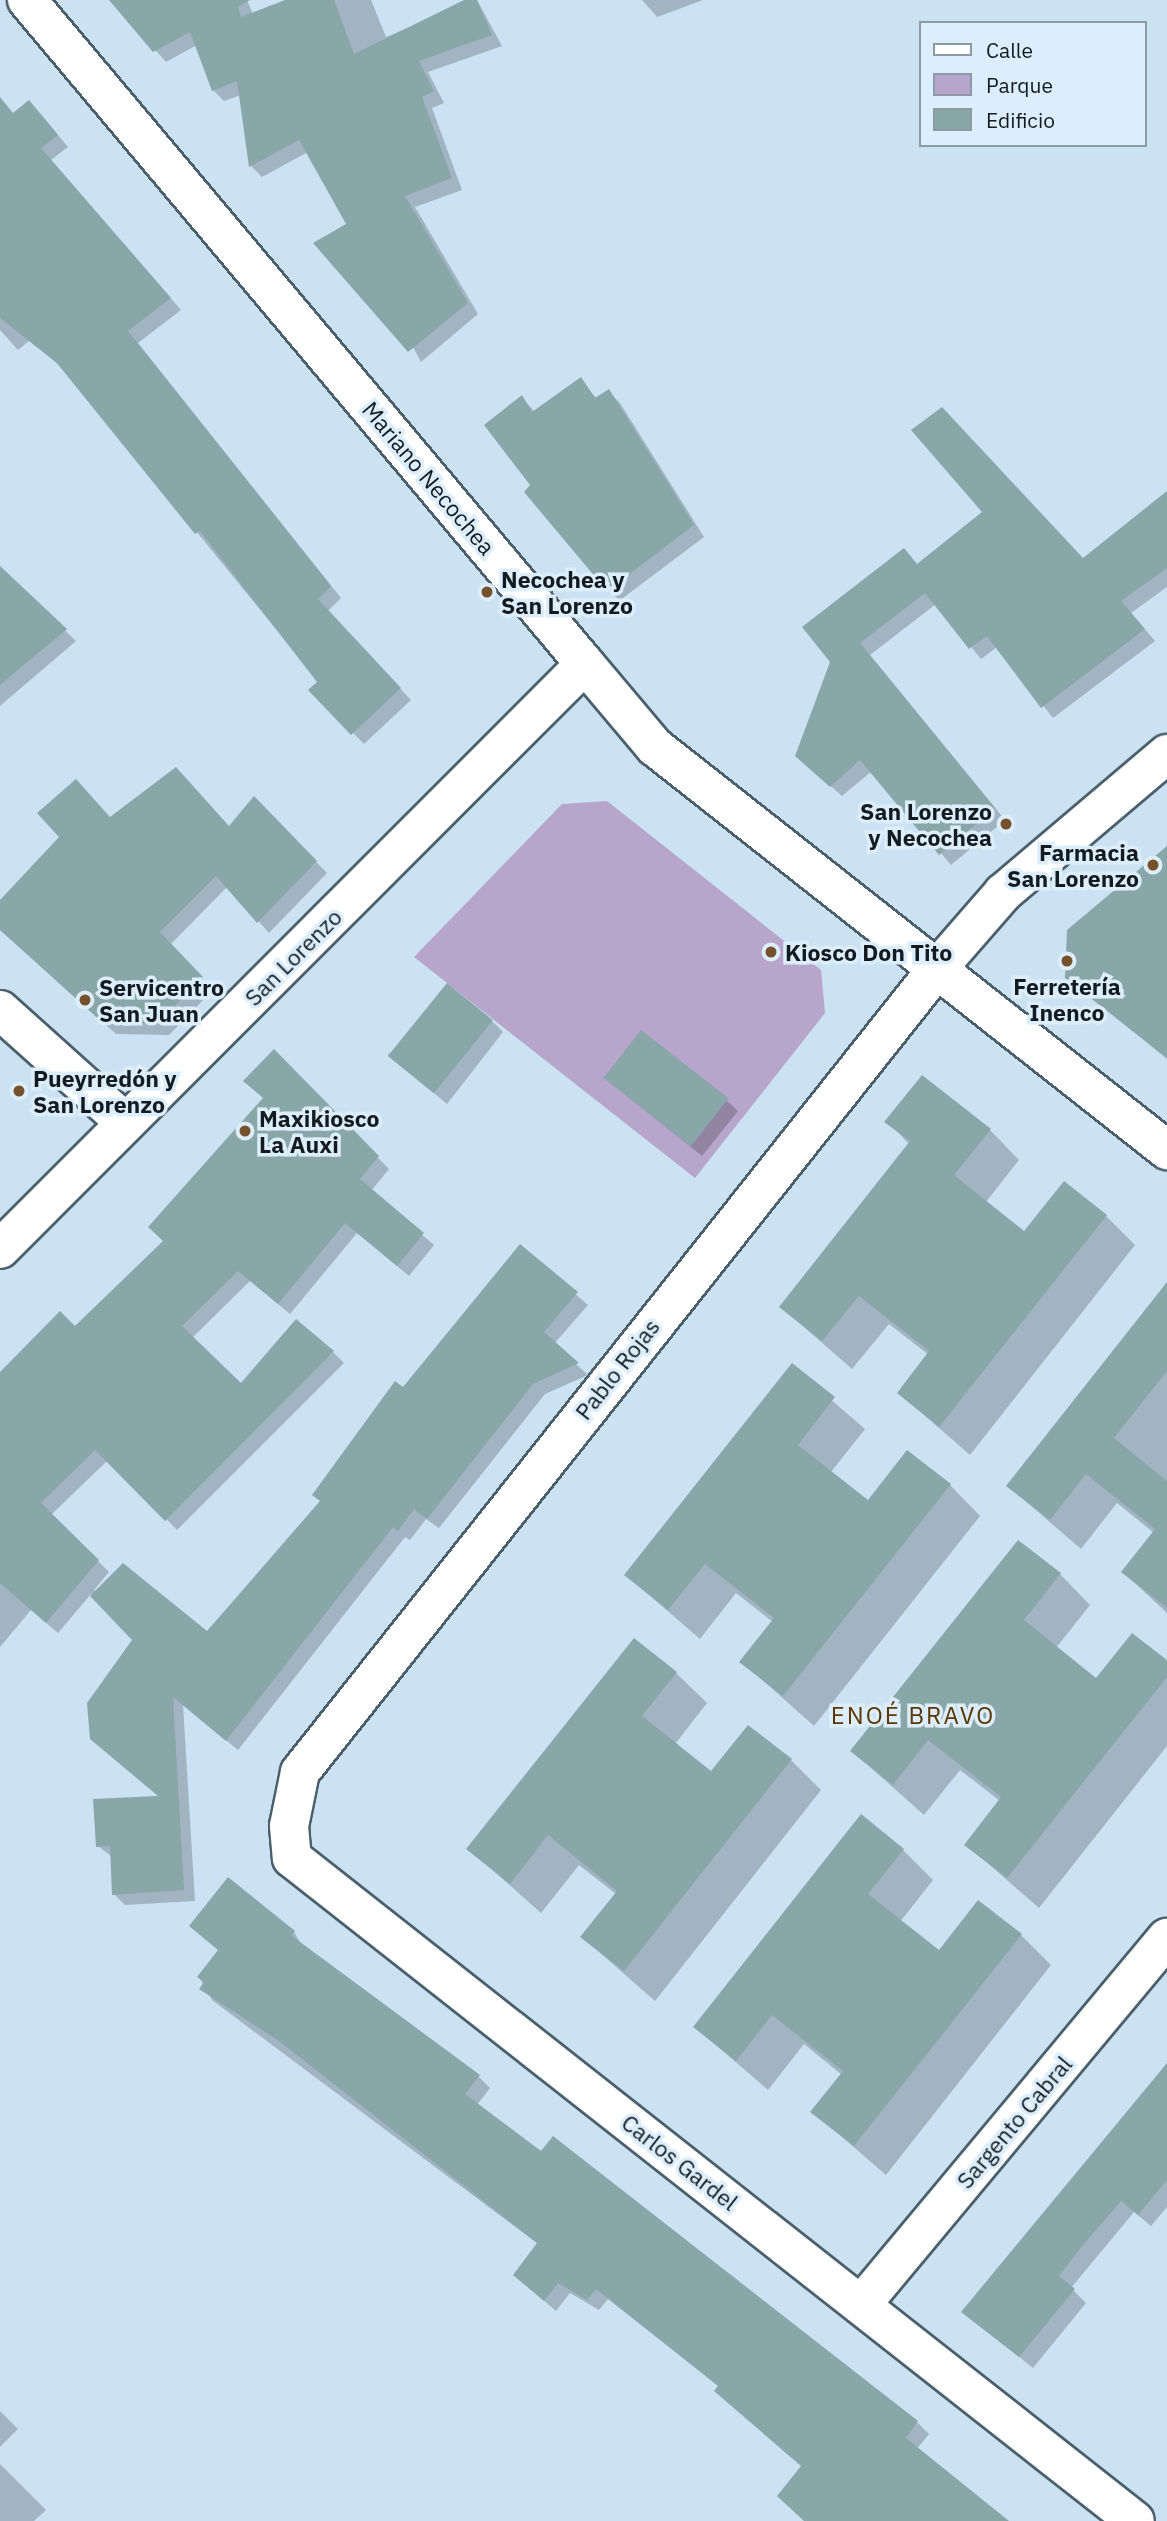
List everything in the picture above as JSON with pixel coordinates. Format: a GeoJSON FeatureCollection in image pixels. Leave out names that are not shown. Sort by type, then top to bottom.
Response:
{"type":"FeatureCollection","features":[{"type":"Feature","properties":{"kind":"street","name":"Mariano Necochea"},"geometry":{"type":"LineString","coordinates":[[27,0],[656,747],[1167,1150]]}},
{"type":"Feature","properties":{"kind":"street","name":"San Lorenzo"},"geometry":{"type":"LineString","coordinates":[[0,1249],[585,664]]}},
{"type":"Feature","properties":{"kind":"street"},"geometry":{"type":"LineString","coordinates":[[937,969],[1003,893],[1167,754]]}},
{"type":"Feature","properties":{"kind":"street","name":"Pablo Rojas"},"geometry":{"type":"LineString","coordinates":[[300,1772],[937,969]]}},
{"type":"Feature","properties":{"kind":"street"},"geometry":{"type":"LineString","coordinates":[[0,1010],[126,1124]]}},
{"type":"Feature","properties":{"kind":"street","name":"Carlos Gardel"},"geometry":{"type":"LineString","coordinates":[[300,1772],[289,1826],[292,1858],[1135,2521]]}},
{"type":"Feature","properties":{"kind":"street","name":"Sargento Cabral"},"geometry":{"type":"LineString","coordinates":[[861,2305],[1167,1938]]}},
{"type":"Feature","properties":{"kind":"green space"},"geometry":{"type":"Polygon","coordinates":[[[607,801],[821,970],[825,1013],[695,1178],[414,957],[562,804],[607,801]]]}},
{"type":"Feature","properties":{"kind":"building"},"geometry":{"type":"Polygon","coordinates":[[[109,0],[250,0],[238,7],[241,17],[285,0],[334,0],[354,54],[464,0],[477,0],[492,35],[419,61],[434,91],[422,97],[452,178],[405,196],[468,303],[408,352],[313,243],[346,224],[299,140],[249,167],[237,81],[212,91],[190,32],[153,52],[109,0]]]}},
{"type":"Feature","properties":{"kind":"building"},"geometry":{"type":"Polygon","coordinates":[[[0,97],[13,113],[29,100],[58,135],[41,148],[171,298],[128,331],[331,586],[318,599],[401,688],[351,735],[308,690],[317,682],[200,531],[195,534],[56,362],[0,318],[0,97]]]}},
{"type":"Feature","properties":{"kind":"building"},"geometry":{"type":"Polygon","coordinates":[[[581,377],[595,398],[609,389],[694,525],[607,591],[524,492],[530,485],[484,425],[522,395],[532,412],[581,377]]]}},
{"type":"Feature","properties":{"kind":"building"},"geometry":{"type":"Polygon","coordinates":[[[942,407],[1083,558],[1167,491],[1167,568],[1121,601],[1145,629],[1041,708],[987,636],[969,649],[925,593],[860,643],[995,808],[939,855],[860,760],[830,787],[795,756],[830,662],[802,627],[904,548],[917,564],[982,512],[911,430],[942,407]]]}},
{"type":"Feature","properties":{"kind":"building"},"geometry":{"type":"Polygon","coordinates":[[[0,566],[67,629],[0,685],[0,566]]]}},
{"type":"Feature","properties":{"kind":"building"},"geometry":{"type":"Polygon","coordinates":[[[176,767],[229,826],[254,796],[317,861],[257,923],[216,876],[160,932],[203,977],[157,1024],[103,1023],[0,930],[0,900],[59,837],[37,813],[76,779],[110,817],[176,767]]]}},
{"type":"Feature","properties":{"kind":"building"},"geometry":{"type":"Polygon","coordinates":[[[1167,846],[1167,1058],[1065,978],[1067,930],[1167,846]]]}},
{"type":"Feature","properties":{"kind":"building"},"geometry":{"type":"Polygon","coordinates":[[[447,983],[493,1020],[434,1093],[388,1056],[447,983]]]}},
{"type":"Feature","properties":{"kind":"building"},"geometry":{"type":"Polygon","coordinates":[[[641,1030],[728,1098],[691,1146],[603,1078],[641,1030]]]}},
{"type":"Feature","properties":{"kind":"building"},"geometry":{"type":"Polygon","coordinates":[[[274,1049],[379,1156],[360,1179],[424,1233],[397,1266],[345,1223],[278,1304],[238,1271],[182,1326],[241,1383],[296,1319],[334,1351],[165,1521],[95,1450],[41,1503],[99,1560],[46,1623],[0,1583],[0,1372],[60,1311],[75,1326],[163,1241],[148,1227],[263,1098],[243,1081],[274,1049]]]}},
{"type":"Feature","properties":{"kind":"building"},"geometry":{"type":"Polygon","coordinates":[[[922,1075],[991,1129],[954,1175],[1024,1231],[1064,1181],[1107,1215],[939,1427],[897,1393],[929,1351],[859,1296],[822,1341],[779,1307],[910,1141],[884,1122],[922,1075]]]}},
{"type":"Feature","properties":{"kind":"building"},"geometry":{"type":"Polygon","coordinates":[[[520,1244],[578,1292],[544,1332],[579,1363],[533,1384],[427,1519],[414,1509],[398,1531],[393,1527],[226,1741],[173,1697],[184,1890],[112,1895],[110,1846],[96,1847],[93,1799],[158,1796],[90,1739],[87,1703],[132,1640],[90,1596],[123,1563],[207,1631],[320,1501],[312,1495],[395,1381],[403,1387],[520,1244]]]}},
{"type":"Feature","properties":{"kind":"building"},"geometry":{"type":"Polygon","coordinates":[[[1167,1282],[1167,1371],[1114,1438],[1167,1481],[1167,1608],[1121,1572],[1155,1529],[1086,1474],[1050,1520],[1006,1486],[1167,1282]]]}},
{"type":"Feature","properties":{"kind":"building"},"geometry":{"type":"Polygon","coordinates":[[[792,1363],[835,1397],[798,1445],[868,1500],[907,1450],[951,1484],[783,1696],[739,1662],[774,1618],[705,1564],[668,1610],[624,1575],[792,1363]]]}},
{"type":"Feature","properties":{"kind":"building"},"geometry":{"type":"Polygon","coordinates":[[[1018,1540],[1061,1573],[1024,1620],[1096,1678],[1132,1633],[1167,1660],[1167,1677],[1007,1878],[964,1845],[1001,1797],[928,1740],[893,1785],[850,1751],[1018,1540]]]}},
{"type":"Feature","properties":{"kind":"building"},"geometry":{"type":"Polygon","coordinates":[[[634,1638],[677,1672],[642,1716],[711,1771],[748,1725],[792,1759],[624,1971],[580,1937],[617,1891],[548,1835],[510,1884],[466,1849],[634,1638]]]}},
{"type":"Feature","properties":{"kind":"building"},"geometry":{"type":"Polygon","coordinates":[[[861,1814],[904,1849],[868,1894],[939,1950],[978,1900],[1022,1934],[854,2146],[810,2112],[843,2071],[772,2015],[736,2061],[693,2027],[861,1814]]]}},
{"type":"Feature","properties":{"kind":"building"},"geometry":{"type":"Polygon","coordinates":[[[228,1877],[295,1931],[292,1936],[480,2075],[465,2094],[541,2151],[553,2136],[918,2421],[906,2438],[1009,2521],[804,2521],[777,2496],[801,2466],[714,2391],[718,2386],[596,2289],[587,2300],[558,2283],[544,2301],[513,2275],[537,2243],[279,2041],[199,1989],[204,1982],[197,1977],[218,1950],[189,1926],[228,1877]]]}},
{"type":"Feature","properties":{"kind":"building"},"geometry":{"type":"Polygon","coordinates":[[[1167,2063],[1167,2180],[1138,2215],[1121,2201],[1083,2245],[1059,2276],[1075,2289],[1019,2357],[961,2312],[1167,2063]]]}},
{"type":"Feature","properties":{"kind":"place","name":"Necochea y San Lorenzo"},"geometry":{"type":"Point","coordinates":[487,592]}},
{"type":"Feature","properties":{"kind":"place","name":"San Lorenzo y Necochea"},"geometry":{"type":"Point","coordinates":[1006,824]}},
{"type":"Feature","properties":{"kind":"place","name":"Farmacia San Lorenzo"},"geometry":{"type":"Point","coordinates":[1153,865]}},
{"type":"Feature","properties":{"kind":"place","name":"Kiosco Don Tito"},"geometry":{"type":"Point","coordinates":[771,952]}},
{"type":"Feature","properties":{"kind":"place","name":"Ferretería Inenco"},"geometry":{"type":"Point","coordinates":[1067,961]}},
{"type":"Feature","properties":{"kind":"place","name":"Servicentro San Juan"},"geometry":{"type":"Point","coordinates":[85,1000]}},
{"type":"Feature","properties":{"kind":"place","name":"Pueyrredón y San Lorenzo"},"geometry":{"type":"Point","coordinates":[19,1091]}},
{"type":"Feature","properties":{"kind":"place","name":"Maxikiosco La Auxi"},"geometry":{"type":"Point","coordinates":[245,1131]}},
{"type":"Feature","properties":{"kind":"district","name":"ENOÉ BRAVO"},"geometry":{"type":"Point","coordinates":[913,1716]}}]}
